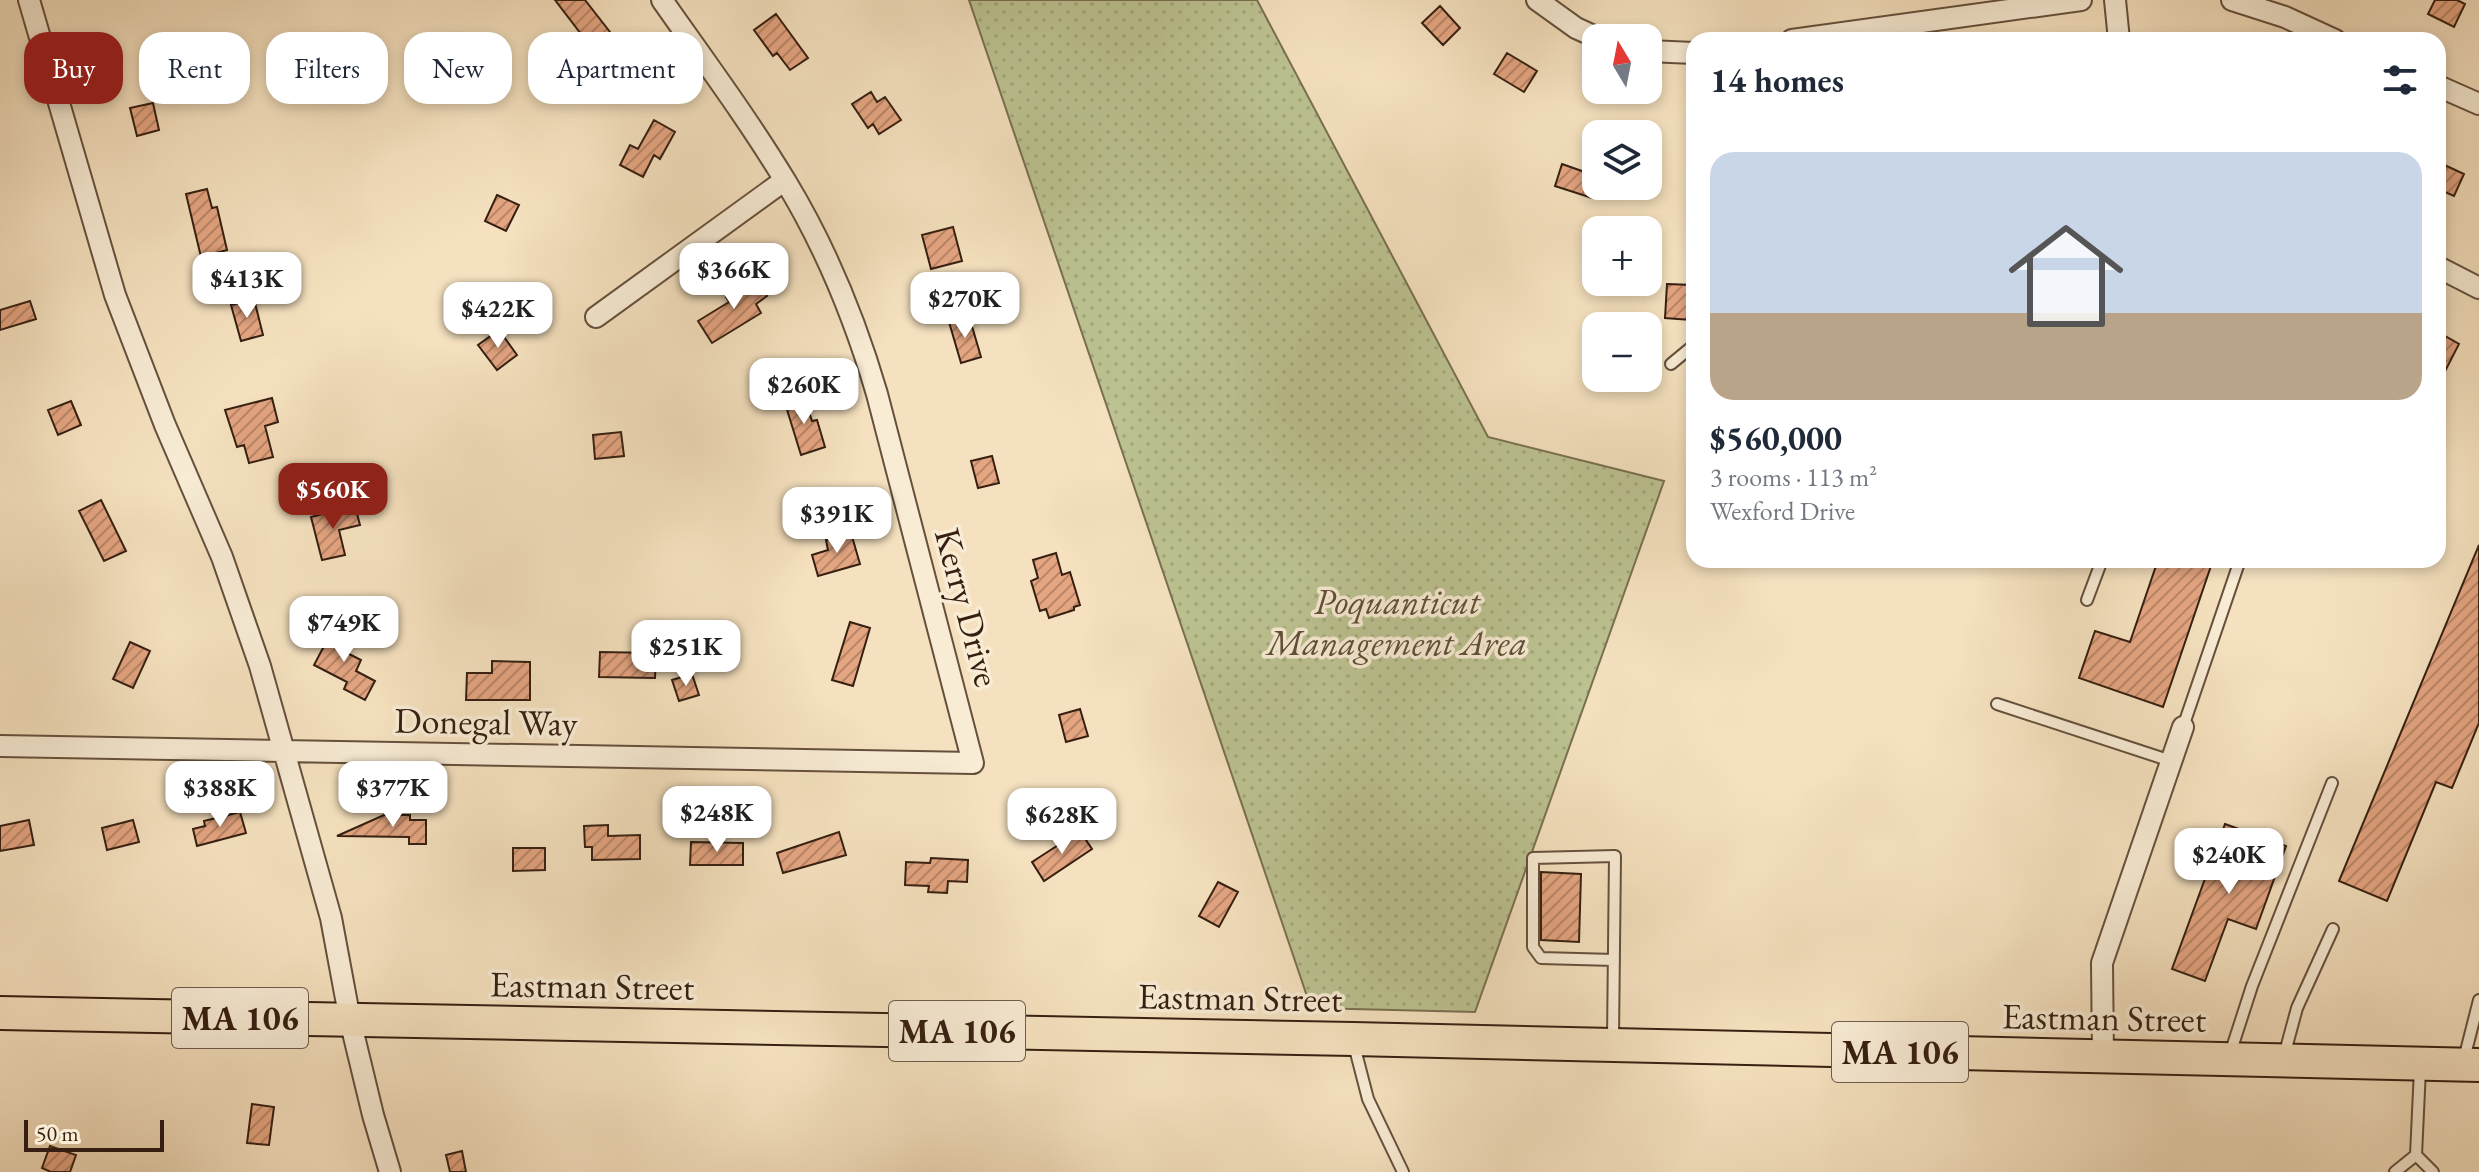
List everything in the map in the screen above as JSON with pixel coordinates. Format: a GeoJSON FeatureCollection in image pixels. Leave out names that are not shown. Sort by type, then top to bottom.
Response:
{"type":"FeatureCollection","features":[{"type":"Feature","properties":{"kind":"main road","name":"Eastman Street"},"geometry":{"type":"LineString","coordinates":[[0,1013],[1353,1039],[2470,1065]]}},
{"type":"Feature","properties":{"kind":"street"},"geometry":{"type":"LineString","coordinates":[[29,0],[115,295],[165,425],[222,557],[260,666],[331,918],[350,1020],[390,1172]]}},
{"type":"Feature","properties":{"kind":"street","name":"Kerry Drive"},"geometry":{"type":"LineString","coordinates":[[662,0],[785,180],[839,283],[862,341],[973,763]]}},
{"type":"Feature","properties":{"kind":"street"},"geometry":{"type":"LineString","coordinates":[[1537,0],[1582,31]]}},
{"type":"Feature","properties":{"kind":"street"},"geometry":{"type":"LineString","coordinates":[[1907,32],[1936,30],[2081,0]]}},
{"type":"Feature","properties":{"kind":"street"},"geometry":{"type":"LineString","coordinates":[[2115,0],[2118,32]]}},
{"type":"Feature","properties":{"kind":"street"},"geometry":{"type":"LineString","coordinates":[[2232,0],[2285,17],[2318,32]]}},
{"type":"Feature","properties":{"kind":"street"},"geometry":{"type":"LineString","coordinates":[[1662,52],[1686,53]]}},
{"type":"Feature","properties":{"kind":"street"},"geometry":{"type":"LineString","coordinates":[[2446,90],[2479,104]]}},
{"type":"Feature","properties":{"kind":"street"},"geometry":{"type":"LineString","coordinates":[[596,317],[785,180]]}},
{"type":"Feature","properties":{"kind":"street"},"geometry":{"type":"LineString","coordinates":[[2446,271],[2479,288]]}},
{"type":"Feature","properties":{"kind":"street"},"geometry":{"type":"LineString","coordinates":[[2103,1057],[2102,963],[2183,727]]}},
{"type":"Feature","properties":{"kind":"street","name":"Donegal Way"},"geometry":{"type":"LineString","coordinates":[[0,746],[973,763]]}},
{"type":"Feature","properties":{"kind":"lane"},"geometry":{"type":"LineString","coordinates":[[1671,364],[1686,352]]}},
{"type":"Feature","properties":{"kind":"lane"},"geometry":{"type":"LineString","coordinates":[[2087,600],[2099,568]]}},
{"type":"Feature","properties":{"kind":"lane"},"geometry":{"type":"LineString","coordinates":[[2183,727],[2237,568]]}},
{"type":"Feature","properties":{"kind":"lane"},"geometry":{"type":"LineString","coordinates":[[1997,704],[2171,761]]}},
{"type":"Feature","properties":{"kind":"lane"},"geometry":{"type":"LineString","coordinates":[[2228,1060],[2252,986],[2332,783]]}},
{"type":"Feature","properties":{"kind":"lane"},"geometry":{"type":"LineString","coordinates":[[1613,1045],[1614,960],[1615,856],[1533,858],[1533,947],[1541,958],[1614,960]]}},
{"type":"Feature","properties":{"kind":"lane"},"geometry":{"type":"LineString","coordinates":[[2283,1061],[2297,1008],[2333,929]]}},
{"type":"Feature","properties":{"kind":"lane"},"geometry":{"type":"LineString","coordinates":[[2470,1065],[2479,1000]]}},
{"type":"Feature","properties":{"kind":"lane"},"geometry":{"type":"LineString","coordinates":[[1353,1039],[1368,1099],[1403,1172]]}},
{"type":"Feature","properties":{"kind":"lane"},"geometry":{"type":"LineString","coordinates":[[2420,1065],[2416,1155],[2433,1172]]}},
{"type":"Feature","properties":{"kind":"lane"},"geometry":{"type":"LineString","coordinates":[[2395,1172],[2416,1155]]}},
{"type":"Feature","properties":{"kind":"green space","name":"Poquanticut Management Area"},"geometry":{"type":"Polygon","coordinates":[[[969,0],[1257,0],[1488,437],[1664,481],[1475,1012],[1311,1008],[969,0]]]}},
{"type":"Feature","properties":{"kind":"building"},"geometry":{"type":"Polygon","coordinates":[[[555,0],[585,0],[610,32],[580,32],[555,0]]]}},
{"type":"Feature","properties":{"kind":"building"},"geometry":{"type":"Polygon","coordinates":[[[2435,0],[2457,0],[2465,4],[2454,27],[2428,14],[2435,0]]]}},
{"type":"Feature","properties":{"kind":"building"},"geometry":{"type":"Polygon","coordinates":[[[1440,6],[1460,28],[1443,45],[1422,23],[1440,6]]]}},
{"type":"Feature","properties":{"kind":"building"},"geometry":{"type":"Polygon","coordinates":[[[776,14],[808,58],[790,70],[777,53],[773,56],[754,30],[776,14]]]}},
{"type":"Feature","properties":{"kind":"building"},"geometry":{"type":"Polygon","coordinates":[[[1507,53],[1537,71],[1524,92],[1494,74],[1507,53]]]}},
{"type":"Feature","properties":{"kind":"building"},"geometry":{"type":"Polygon","coordinates":[[[871,92],[877,102],[885,97],[901,120],[879,134],[873,124],[868,128],[852,104],[871,92]]]}},
{"type":"Feature","properties":{"kind":"building"},"geometry":{"type":"Polygon","coordinates":[[[153,104],[159,130],[137,136],[130,108],[153,104]]]}},
{"type":"Feature","properties":{"kind":"building"},"geometry":{"type":"Polygon","coordinates":[[[654,120],[675,132],[660,159],[654,155],[643,177],[620,165],[630,145],[638,149],[654,120]]]}},
{"type":"Feature","properties":{"kind":"building"},"geometry":{"type":"Polygon","coordinates":[[[1562,164],[1582,171],[1582,195],[1555,186],[1562,164]]]}},
{"type":"Feature","properties":{"kind":"building"},"geometry":{"type":"Polygon","coordinates":[[[2446,166],[2464,174],[2454,196],[2446,192],[2446,166]]]}},
{"type":"Feature","properties":{"kind":"building"},"geometry":{"type":"Polygon","coordinates":[[[207,189],[212,208],[217,207],[227,250],[201,257],[186,194],[207,189]]]}},
{"type":"Feature","properties":{"kind":"building"},"geometry":{"type":"Polygon","coordinates":[[[497,195],[519,205],[506,231],[485,221],[497,195]]]}},
{"type":"Feature","properties":{"kind":"building"},"geometry":{"type":"Polygon","coordinates":[[[953,227],[962,261],[931,269],[922,235],[953,227]]]}},
{"type":"Feature","properties":{"kind":"building"},"geometry":{"type":"Polygon","coordinates":[[[756,278],[767,296],[756,304],[761,313],[712,343],[698,321],[729,302],[726,297],[756,278]]]}},
{"type":"Feature","properties":{"kind":"building"},"geometry":{"type":"Polygon","coordinates":[[[1667,284],[1686,285],[1686,320],[1665,318],[1667,284]]]}},
{"type":"Feature","properties":{"kind":"building"},"geometry":{"type":"Polygon","coordinates":[[[254,299],[263,335],[241,341],[231,305],[254,299]]]}},
{"type":"Feature","properties":{"kind":"building"},"geometry":{"type":"Polygon","coordinates":[[[30,301],[36,319],[0,330],[0,310],[30,301]]]}},
{"type":"Feature","properties":{"kind":"building"},"geometry":{"type":"Polygon","coordinates":[[[969,316],[981,357],[961,363],[949,322],[969,316]]]}},
{"type":"Feature","properties":{"kind":"building"},"geometry":{"type":"Polygon","coordinates":[[[499,330],[517,355],[497,370],[478,345],[499,330]]]}},
{"type":"Feature","properties":{"kind":"building"},"geometry":{"type":"Polygon","coordinates":[[[2446,337],[2459,344],[2446,369],[2446,337]]]}},
{"type":"Feature","properties":{"kind":"building"},"geometry":{"type":"Polygon","coordinates":[[[803,394],[812,421],[817,420],[825,447],[801,455],[784,400],[803,394]]]}},
{"type":"Feature","properties":{"kind":"building"},"geometry":{"type":"Polygon","coordinates":[[[272,398],[278,422],[265,426],[273,457],[249,463],[244,445],[237,447],[225,410],[272,398]]]}},
{"type":"Feature","properties":{"kind":"building"},"geometry":{"type":"Polygon","coordinates":[[[71,401],[81,425],[58,435],[48,410],[71,401]]]}},
{"type":"Feature","properties":{"kind":"building"},"geometry":{"type":"Polygon","coordinates":[[[621,432],[624,456],[595,459],[593,435],[621,432]]]}},
{"type":"Feature","properties":{"kind":"building"},"geometry":{"type":"Polygon","coordinates":[[[992,456],[999,483],[978,488],[971,461],[992,456]]]}},
{"type":"Feature","properties":{"kind":"building"},"geometry":{"type":"Polygon","coordinates":[[[101,500],[126,551],[104,561],[79,511],[101,500]]]}},
{"type":"Feature","properties":{"kind":"building"},"geometry":{"type":"Polygon","coordinates":[[[355,506],[360,525],[339,530],[345,555],[322,560],[311,517],[355,506]]]}},
{"type":"Feature","properties":{"kind":"building"},"geometry":{"type":"Polygon","coordinates":[[[851,533],[860,564],[818,576],[812,555],[828,550],[826,540],[851,533]]]}},
{"type":"Feature","properties":{"kind":"building"},"geometry":{"type":"Polygon","coordinates":[[[2479,545],[2479,723],[2452,788],[2436,782],[2387,901],[2339,881],[2479,545]]]}},
{"type":"Feature","properties":{"kind":"building"},"geometry":{"type":"Polygon","coordinates":[[[1056,553],[1062,575],[1070,572],[1080,605],[1049,618],[1046,609],[1040,611],[1031,581],[1038,578],[1033,560],[1056,553]]]}},
{"type":"Feature","properties":{"kind":"building"},"geometry":{"type":"Polygon","coordinates":[[[2155,568],[2210,568],[2163,707],[2079,678],[2095,631],[2130,642],[2155,568]]]}},
{"type":"Feature","properties":{"kind":"building"},"geometry":{"type":"Polygon","coordinates":[[[850,622],[870,628],[853,686],[832,680],[850,622]]]}},
{"type":"Feature","properties":{"kind":"building"},"geometry":{"type":"Polygon","coordinates":[[[334,627],[355,638],[347,653],[361,660],[356,671],[375,681],[365,700],[344,689],[347,682],[314,665],[334,627]]]}},
{"type":"Feature","properties":{"kind":"building"},"geometry":{"type":"Polygon","coordinates":[[[130,642],[150,651],[133,688],[113,679],[130,642]]]}},
{"type":"Feature","properties":{"kind":"building"},"geometry":{"type":"Polygon","coordinates":[[[600,652],[656,653],[655,678],[599,677],[600,652]]]}},
{"type":"Feature","properties":{"kind":"building"},"geometry":{"type":"Polygon","coordinates":[[[492,661],[530,662],[530,700],[466,700],[467,673],[492,673],[492,661]]]}},
{"type":"Feature","properties":{"kind":"building"},"geometry":{"type":"Polygon","coordinates":[[[692,674],[699,695],[679,701],[672,680],[692,674]]]}},
{"type":"Feature","properties":{"kind":"building"},"geometry":{"type":"Polygon","coordinates":[[[1080,709],[1088,736],[1066,742],[1059,715],[1080,709]]]}},
{"type":"Feature","properties":{"kind":"building"},"geometry":{"type":"Polygon","coordinates":[[[240,812],[246,833],[197,846],[193,829],[205,826],[204,821],[240,812]]]}},
{"type":"Feature","properties":{"kind":"building"},"geometry":{"type":"Polygon","coordinates":[[[384,815],[410,815],[410,820],[426,820],[426,844],[409,844],[409,837],[337,836],[384,815]]]}},
{"type":"Feature","properties":{"kind":"building"},"geometry":{"type":"Polygon","coordinates":[[[29,820],[34,845],[0,851],[0,826],[29,820]]]}},
{"type":"Feature","properties":{"kind":"building"},"geometry":{"type":"Polygon","coordinates":[[[133,820],[139,842],[107,850],[102,828],[133,820]]]}},
{"type":"Feature","properties":{"kind":"building"},"geometry":{"type":"Polygon","coordinates":[[[2225,824],[2286,846],[2256,929],[2228,919],[2205,981],[2172,969],[2225,824]]]}},
{"type":"Feature","properties":{"kind":"building"},"geometry":{"type":"Polygon","coordinates":[[[608,825],[608,836],[640,835],[640,859],[592,860],[592,847],[585,847],[584,826],[608,825]]]}},
{"type":"Feature","properties":{"kind":"building"},"geometry":{"type":"Polygon","coordinates":[[[1080,831],[1092,849],[1044,881],[1032,862],[1080,831]]]}},
{"type":"Feature","properties":{"kind":"building"},"geometry":{"type":"Polygon","coordinates":[[[839,832],[846,855],[783,873],[777,853],[839,832]]]}},
{"type":"Feature","properties":{"kind":"building"},"geometry":{"type":"Polygon","coordinates":[[[691,842],[743,843],[743,865],[690,865],[691,842]]]}},
{"type":"Feature","properties":{"kind":"building"},"geometry":{"type":"Polygon","coordinates":[[[513,848],[545,848],[545,870],[513,871],[513,848]]]}},
{"type":"Feature","properties":{"kind":"building"},"geometry":{"type":"Polygon","coordinates":[[[931,858],[968,860],[967,882],[948,881],[947,893],[928,892],[929,886],[905,885],[906,862],[930,863],[931,858]]]}},
{"type":"Feature","properties":{"kind":"building"},"geometry":{"type":"Polygon","coordinates":[[[1541,872],[1581,874],[1579,942],[1541,940],[1541,872]]]}},
{"type":"Feature","properties":{"kind":"building"},"geometry":{"type":"Polygon","coordinates":[[[1218,882],[1238,892],[1219,927],[1199,916],[1218,882]]]}},
{"type":"Feature","properties":{"kind":"building"},"geometry":{"type":"Polygon","coordinates":[[[252,1104],[274,1107],[269,1145],[247,1143],[252,1104]]]}},
{"type":"Feature","properties":{"kind":"building"},"geometry":{"type":"Polygon","coordinates":[[[50,1146],[76,1155],[70,1172],[51,1172],[42,1168],[50,1146]]]}},
{"type":"Feature","properties":{"kind":"building"},"geometry":{"type":"Polygon","coordinates":[[[462,1151],[466,1172],[450,1172],[446,1155],[462,1151]]]}}]}
